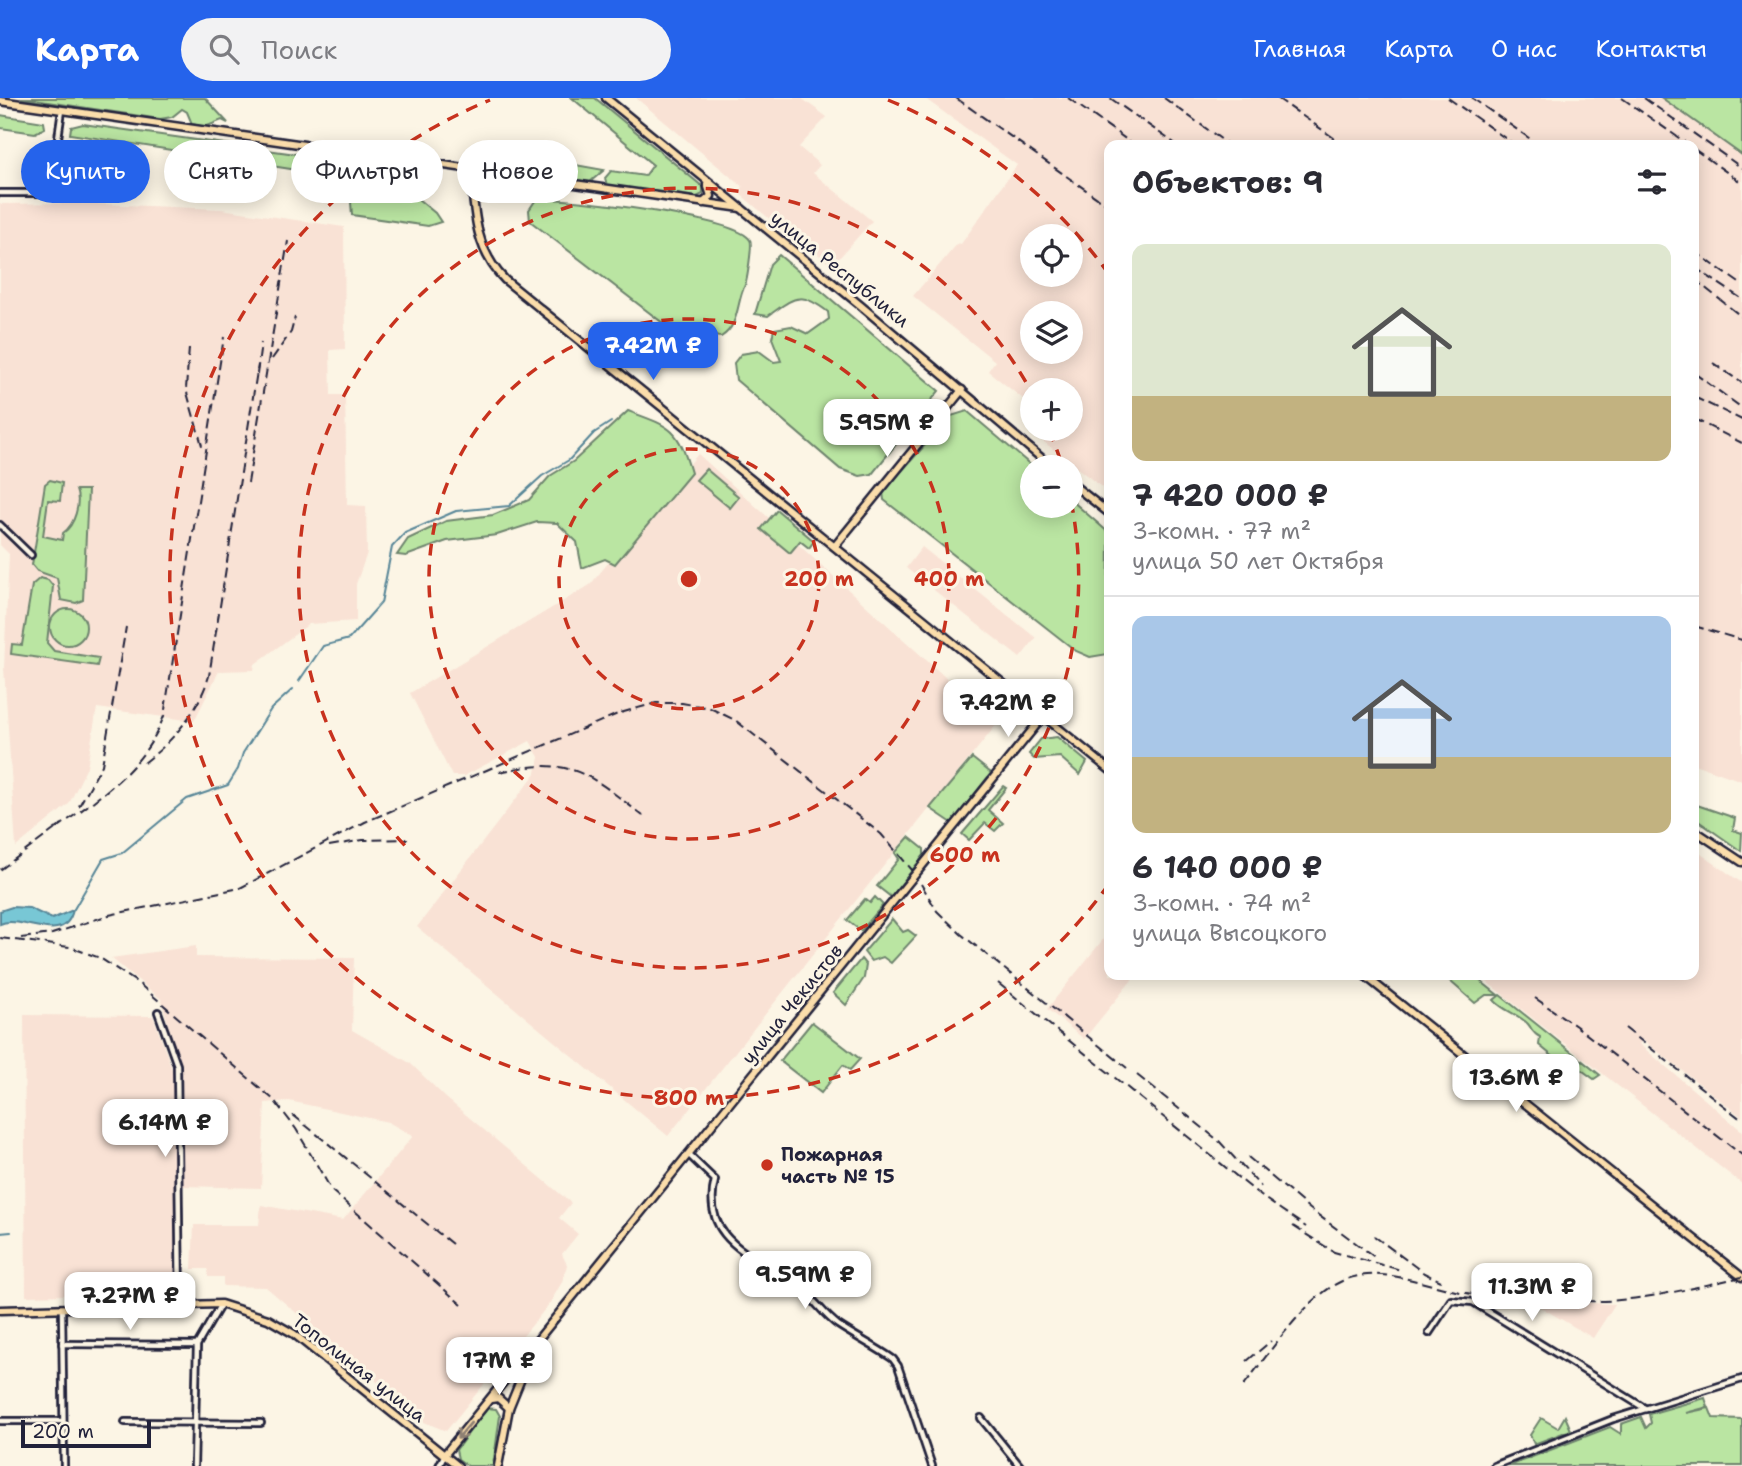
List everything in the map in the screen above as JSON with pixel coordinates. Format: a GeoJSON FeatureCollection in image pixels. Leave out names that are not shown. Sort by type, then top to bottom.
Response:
{"type":"FeatureCollection","features":[{"type":"Feature","properties":{"kind":"main road","name":"улица Республики"},"geometry":{"type":"LineString","coordinates":[[606,98],[1038,455]]}},
{"type":"Feature","properties":{"kind":"main road"},"geometry":{"type":"LineString","coordinates":[[0,101],[457,170]]}},
{"type":"Feature","properties":{"kind":"main road"},"geometry":{"type":"LineString","coordinates":[[699,204],[711,196],[704,179]]}},
{"type":"Feature","properties":{"kind":"main road"},"geometry":{"type":"LineString","coordinates":[[578,187],[741,208]]}},
{"type":"Feature","properties":{"kind":"main road"},"geometry":{"type":"LineString","coordinates":[[474,203],[477,232],[487,258],[500,276],[835,546],[1042,718],[1104,765]]}},
{"type":"Feature","properties":{"kind":"main road"},"geometry":{"type":"LineString","coordinates":[[835,546],[962,390]]}},
{"type":"Feature","properties":{"kind":"main road"},"geometry":{"type":"LineString","coordinates":[[1083,493],[1104,509]]}},
{"type":"Feature","properties":{"kind":"main road","name":"улица Чекистов"},"geometry":{"type":"LineString","coordinates":[[538,1340],[1042,718]]}},
{"type":"Feature","properties":{"kind":"main road"},"geometry":{"type":"LineString","coordinates":[[1699,833],[1742,862]]}},
{"type":"Feature","properties":{"kind":"main road"},"geometry":{"type":"LineString","coordinates":[[1370,980],[1742,1277]]}},
{"type":"Feature","properties":{"kind":"main road","name":"Тополиная улица"},"geometry":{"type":"LineString","coordinates":[[0,1310],[221,1304],[268,1319],[294,1334],[458,1466]]}},
{"type":"Feature","properties":{"kind":"main road"},"geometry":{"type":"LineString","coordinates":[[445,1454],[538,1340]]}},
{"type":"Feature","properties":{"kind":"main road"},"geometry":{"type":"LineString","coordinates":[[498,1466],[509,1408],[538,1340]]}},
{"type":"Feature","properties":{"kind":"main road"},"geometry":{"type":"LineString","coordinates":[[491,1399],[498,1398],[509,1408]]}},
{"type":"Feature","properties":{"kind":"street"},"geometry":{"type":"LineString","coordinates":[[0,193],[38,193],[46,189],[53,173],[62,110]]}},
{"type":"Feature","properties":{"kind":"street"},"geometry":{"type":"LineString","coordinates":[[0,525],[31,555]]}},
{"type":"Feature","properties":{"kind":"street"},"geometry":{"type":"LineString","coordinates":[[158,1012],[177,1065],[180,1304]]}},
{"type":"Feature","properties":{"kind":"street"},"geometry":{"type":"LineString","coordinates":[[689,1154],[715,1180],[712,1194],[715,1218],[735,1246],[800,1288],[836,1323],[893,1359],[898,1366],[932,1466]]}},
{"type":"Feature","properties":{"kind":"street"},"geometry":{"type":"LineString","coordinates":[[1429,1332],[1451,1300],[1473,1302],[1646,1409]]}},
{"type":"Feature","properties":{"kind":"street"},"geometry":{"type":"LineString","coordinates":[[194,1466],[197,1345],[221,1304]]}},
{"type":"Feature","properties":{"kind":"street"},"geometry":{"type":"LineString","coordinates":[[62,1309],[64,1466]]}},
{"type":"Feature","properties":{"kind":"street"},"geometry":{"type":"LineString","coordinates":[[62,1344],[197,1345]]}},
{"type":"Feature","properties":{"kind":"street"},"geometry":{"type":"LineString","coordinates":[[1494,1466],[1613,1419],[1742,1379]]}},
{"type":"Feature","properties":{"kind":"street"},"geometry":{"type":"LineString","coordinates":[[981,1418],[1020,1466]]}},
{"type":"Feature","properties":{"kind":"street"},"geometry":{"type":"LineString","coordinates":[[0,1421],[63,1421]]}},
{"type":"Feature","properties":{"kind":"street"},"geometry":{"type":"LineString","coordinates":[[125,1422],[261,1423]]}},
{"type":"Feature","properties":{"kind":"street"},"geometry":{"type":"LineString","coordinates":[[439,1466],[445,1454]]}},
{"type":"Feature","properties":{"kind":"shaded area"},"geometry":{"type":"Polygon","coordinates":[[[636,98],[801,98],[827,117],[799,147],[820,165],[813,173],[872,221],[832,266],[775,218],[772,221],[739,193],[743,187],[636,98]]]}},
{"type":"Feature","properties":{"kind":"shaded area"},"geometry":{"type":"Polygon","coordinates":[[[924,98],[1662,98],[1742,155],[1742,781],[1699,766],[1699,140],[1104,140],[1104,489],[1083,473],[1083,455],[1061,455],[1043,441],[1083,441],[1083,378],[1020,378],[1020,396],[988,371],[995,361],[913,296],[958,243],[961,244],[1017,165],[924,98]]]}},
{"type":"Feature","properties":{"kind":"shaded area"},"geometry":{"type":"Polygon","coordinates":[[[76,203],[221,209],[344,227],[345,349],[330,350],[331,395],[345,395],[347,505],[366,506],[367,553],[356,584],[356,621],[309,624],[255,664],[254,670],[219,671],[194,721],[97,708],[87,767],[69,804],[16,847],[4,668],[9,554],[0,545],[0,204],[76,203]]]}},
{"type":"Feature","properties":{"kind":"shaded area"},"geometry":{"type":"Polygon","coordinates":[[[698,454],[997,724],[668,1136],[417,927],[536,773],[539,757],[530,741],[464,776],[452,776],[410,693],[590,585],[698,454]]]}},
{"type":"Feature","properties":{"kind":"shaded area"},"geometry":{"type":"Polygon","coordinates":[[[922,547],[1036,638],[1020,658],[906,568],[922,547]]]}},
{"type":"Feature","properties":{"kind":"shaded area"},"geometry":{"type":"Polygon","coordinates":[[[1699,853],[1742,883],[1742,1117],[1643,1040],[1639,1044],[1742,1131],[1742,1184],[1484,980],[1699,980],[1699,853]]]}},
{"type":"Feature","properties":{"kind":"shaded area"},"geometry":{"type":"Polygon","coordinates":[[[1104,938],[1104,980],[1132,980],[1084,1039],[1047,1009],[1104,938]]]}},
{"type":"Feature","properties":{"kind":"shaded area"},"geometry":{"type":"Polygon","coordinates":[[[196,946],[196,957],[354,958],[352,1030],[410,1063],[446,1098],[571,1203],[559,1218],[578,1234],[562,1254],[567,1265],[562,1282],[550,1303],[446,1431],[424,1422],[266,1287],[223,1286],[223,1277],[208,1277],[208,1269],[192,1269],[194,1225],[259,1225],[261,1205],[343,1220],[413,1136],[388,1122],[289,1101],[265,1103],[261,1188],[182,1186],[180,1067],[161,999],[111,958],[196,946]]]}},
{"type":"Feature","properties":{"kind":"shaded area"},"geometry":{"type":"Polygon","coordinates":[[[24,1015],[153,1016],[173,1072],[176,1284],[68,1287],[68,1295],[26,1296],[24,1015]]]}},
{"type":"Feature","properties":{"kind":"shaded area"},"geometry":{"type":"Polygon","coordinates":[[[1542,1301],[1615,1304],[1593,1338],[1537,1305],[1542,1301]]]}},
{"type":"Feature","properties":{"kind":"green space"},"geometry":{"type":"Polygon","coordinates":[[[21,98],[205,98],[228,123],[222,120],[205,127],[192,124],[187,112],[182,109],[172,117],[160,119],[21,98]]]}},
{"type":"Feature","properties":{"kind":"green space"},"geometry":{"type":"Polygon","coordinates":[[[572,98],[595,98],[703,187],[703,194],[697,197],[607,186],[605,178],[611,171],[645,176],[653,165],[572,98]]]}},
{"type":"Feature","properties":{"kind":"green space"},"geometry":{"type":"Polygon","coordinates":[[[1662,98],[1742,98],[1742,155],[1662,98]]]}},
{"type":"Feature","properties":{"kind":"green space"},"geometry":{"type":"Polygon","coordinates":[[[0,115],[44,122],[45,128],[35,133],[0,128],[0,115]]]}},
{"type":"Feature","properties":{"kind":"green space"},"geometry":{"type":"Polygon","coordinates":[[[83,124],[196,140],[164,140],[164,149],[150,147],[150,140],[108,140],[70,134],[71,127],[83,124]]]}},
{"type":"Feature","properties":{"kind":"green space"},"geometry":{"type":"Polygon","coordinates":[[[277,151],[291,153],[291,169],[277,167],[277,151]]]}},
{"type":"Feature","properties":{"kind":"green space"},"geometry":{"type":"Polygon","coordinates":[[[578,165],[604,170],[590,182],[578,180],[578,165]]]}},
{"type":"Feature","properties":{"kind":"green space"},"geometry":{"type":"Polygon","coordinates":[[[582,202],[685,217],[738,232],[750,240],[751,248],[746,282],[732,326],[721,337],[695,334],[685,340],[530,221],[529,210],[534,203],[582,202]]]}},
{"type":"Feature","properties":{"kind":"green space"},"geometry":{"type":"Polygon","coordinates":[[[351,203],[423,203],[441,222],[428,226],[352,215],[351,203]]]}},
{"type":"Feature","properties":{"kind":"green space"},"geometry":{"type":"Polygon","coordinates":[[[779,255],[939,391],[872,474],[860,476],[840,469],[736,380],[734,363],[741,354],[759,351],[774,362],[781,361],[772,338],[774,329],[791,326],[808,334],[829,319],[828,312],[803,299],[791,301],[768,316],[755,314],[770,264],[779,255]]]}},
{"type":"Feature","properties":{"kind":"green space"},"geometry":{"type":"Polygon","coordinates":[[[628,411],[655,421],[671,431],[682,447],[691,473],[615,564],[605,559],[582,568],[577,542],[557,523],[537,522],[497,535],[447,541],[406,556],[397,555],[408,539],[446,521],[493,515],[529,500],[550,476],[574,461],[628,411]]]}},
{"type":"Feature","properties":{"kind":"green space"},"geometry":{"type":"Polygon","coordinates":[[[967,411],[1020,456],[1020,518],[1083,518],[1083,510],[1104,529],[1104,655],[1090,657],[1076,651],[884,500],[883,492],[951,416],[967,411]]]}},
{"type":"Feature","properties":{"kind":"green space"},"geometry":{"type":"Polygon","coordinates":[[[706,469],[739,497],[730,508],[696,480],[706,469]]]}},
{"type":"Feature","properties":{"kind":"green space"},"geometry":{"type":"Polygon","coordinates":[[[50,480],[62,483],[60,501],[48,500],[43,536],[62,540],[63,533],[71,525],[76,513],[76,490],[88,490],[83,600],[76,603],[61,600],[57,578],[37,571],[32,565],[45,484],[50,480]]]}},
{"type":"Feature","properties":{"kind":"green space"},"geometry":{"type":"Polygon","coordinates":[[[777,510],[814,541],[809,548],[800,541],[790,553],[761,529],[777,510]]]}},
{"type":"Feature","properties":{"kind":"green space"},"geometry":{"type":"Polygon","coordinates":[[[40,578],[48,580],[53,586],[47,643],[54,651],[99,658],[97,666],[11,654],[12,644],[22,645],[32,585],[40,578]]]}},
{"type":"Feature","properties":{"kind":"green space"},"geometry":{"type":"Polygon","coordinates":[[[68,609],[81,614],[86,627],[81,640],[68,645],[55,640],[50,627],[55,614],[68,609]]]}},
{"type":"Feature","properties":{"kind":"green space"},"geometry":{"type":"Polygon","coordinates":[[[1057,737],[1087,762],[1080,775],[1060,757],[1034,759],[1029,754],[1041,739],[1057,737]]]}},
{"type":"Feature","properties":{"kind":"green space"},"geometry":{"type":"Polygon","coordinates":[[[972,758],[991,773],[952,823],[930,808],[972,758]]]}},
{"type":"Feature","properties":{"kind":"green space"},"geometry":{"type":"Polygon","coordinates":[[[1003,786],[1006,788],[988,810],[1003,823],[995,831],[985,823],[969,840],[962,834],[1003,786]]]}},
{"type":"Feature","properties":{"kind":"green space"},"geometry":{"type":"Polygon","coordinates":[[[1699,806],[1735,818],[1733,830],[1742,833],[1741,851],[1699,822],[1699,806]]]}},
{"type":"Feature","properties":{"kind":"green space"},"geometry":{"type":"Polygon","coordinates":[[[909,837],[924,849],[924,855],[891,897],[877,886],[899,859],[895,853],[909,837]]]}},
{"type":"Feature","properties":{"kind":"green space"},"geometry":{"type":"Polygon","coordinates":[[[875,897],[883,905],[861,931],[847,920],[865,899],[870,903],[875,897]]]}},
{"type":"Feature","properties":{"kind":"green space"},"geometry":{"type":"Polygon","coordinates":[[[892,919],[903,932],[908,930],[916,936],[891,963],[883,957],[871,961],[864,952],[892,919]]]}},
{"type":"Feature","properties":{"kind":"green space"},"geometry":{"type":"Polygon","coordinates":[[[861,959],[866,965],[864,978],[846,1005],[833,993],[861,959]]]}},
{"type":"Feature","properties":{"kind":"green space"},"geometry":{"type":"Polygon","coordinates":[[[1449,980],[1479,980],[1498,995],[1486,995],[1475,1003],[1449,980]]]}},
{"type":"Feature","properties":{"kind":"green space"},"geometry":{"type":"Polygon","coordinates":[[[1500,995],[1600,1075],[1594,1079],[1568,1060],[1562,1064],[1539,1045],[1540,1037],[1528,1024],[1494,1000],[1500,995]]]}},
{"type":"Feature","properties":{"kind":"green space"},"geometry":{"type":"Polygon","coordinates":[[[812,1022],[860,1059],[850,1070],[843,1065],[821,1093],[780,1061],[812,1022]]]}},
{"type":"Feature","properties":{"kind":"green space"},"geometry":{"type":"Polygon","coordinates":[[[124,1286],[124,1304],[92,1304],[88,1287],[124,1286]]]}},
{"type":"Feature","properties":{"kind":"green space"},"geometry":{"type":"Polygon","coordinates":[[[1705,1398],[1708,1407],[1686,1413],[1709,1408],[1713,1418],[1742,1419],[1742,1466],[1509,1466],[1610,1427],[1621,1434],[1621,1424],[1641,1417],[1646,1428],[1651,1423],[1649,1414],[1705,1398]]]}},
{"type":"Feature","properties":{"kind":"green space"},"geometry":{"type":"Polygon","coordinates":[[[487,1408],[496,1409],[500,1416],[493,1466],[468,1466],[458,1459],[456,1450],[487,1408]]]}},
{"type":"Feature","properties":{"kind":"green space"},"geometry":{"type":"Polygon","coordinates":[[[1565,1416],[1571,1430],[1534,1444],[1530,1435],[1541,1418],[1558,1428],[1565,1416]]]}},
{"type":"Feature","properties":{"kind":"water"},"geometry":{"type":"Polygon","coordinates":[[[12,907],[29,908],[52,919],[73,910],[68,921],[61,927],[41,928],[9,922],[0,924],[0,911],[12,907]]]}},
{"type":"Feature","properties":{"kind":"waterway"},"geometry":{"type":"LineString","coordinates":[[299,681],[323,646],[349,639],[381,603],[392,547],[405,533],[456,511],[509,506],[542,476],[569,460],[594,433],[611,422]]}},
{"type":"Feature","properties":{"kind":"waterway"},"geometry":{"type":"LineString","coordinates":[[74,909],[103,859],[122,853],[187,799],[228,785],[238,769],[243,753],[271,709],[293,689]]}},
{"type":"Feature","properties":{"kind":"waterway"},"geometry":{"type":"LineString","coordinates":[[0,1233],[11,1232]]}},
{"type":"Feature","properties":{"kind":"railway"},"geometry":{"type":"LineString","coordinates":[[956,98],[1104,203]]}},
{"type":"Feature","properties":{"kind":"railway"},"geometry":{"type":"LineString","coordinates":[[1068,98],[1127,140]]}},
{"type":"Feature","properties":{"kind":"railway"},"geometry":{"type":"LineString","coordinates":[[1110,98],[1170,140]]}},
{"type":"Feature","properties":{"kind":"railway"},"geometry":{"type":"LineString","coordinates":[[1164,98],[1222,140]]}},
{"type":"Feature","properties":{"kind":"railway"},"geometry":{"type":"LineString","coordinates":[[1277,98],[1337,140]]}},
{"type":"Feature","properties":{"kind":"railway"},"geometry":{"type":"LineString","coordinates":[[1448,98],[1508,140]]}},
{"type":"Feature","properties":{"kind":"railway"},"geometry":{"type":"LineString","coordinates":[[1472,98],[1532,140]]}},
{"type":"Feature","properties":{"kind":"railway"},"geometry":{"type":"LineString","coordinates":[[1622,98],[1682,140]]}},
{"type":"Feature","properties":{"kind":"railway"},"geometry":{"type":"LineString","coordinates":[[1644,98],[1742,168]]}},
{"type":"Feature","properties":{"kind":"railway"},"geometry":{"type":"LineString","coordinates":[[1699,153],[1742,183]]}},
{"type":"Feature","properties":{"kind":"railway"},"geometry":{"type":"LineString","coordinates":[[248,483],[288,241]]}},
{"type":"Feature","properties":{"kind":"railway"},"geometry":{"type":"LineString","coordinates":[[1699,255],[1742,285]]}},
{"type":"Feature","properties":{"kind":"railway"},"geometry":{"type":"LineString","coordinates":[[1699,270],[1742,299]]}},
{"type":"Feature","properties":{"kind":"railway"},"geometry":{"type":"LineString","coordinates":[[1699,283],[1742,317]]}},
{"type":"Feature","properties":{"kind":"railway"},"geometry":{"type":"LineString","coordinates":[[272,359],[291,332],[295,317]]}},
{"type":"Feature","properties":{"kind":"railway"},"geometry":{"type":"LineString","coordinates":[[56,829],[104,793],[133,766],[155,735],[164,716],[224,337]]}},
{"type":"Feature","properties":{"kind":"railway"},"geometry":{"type":"LineString","coordinates":[[257,374],[261,343]]}},
{"type":"Feature","properties":{"kind":"railway"},"geometry":{"type":"LineString","coordinates":[[189,348],[186,389],[203,449]]}},
{"type":"Feature","properties":{"kind":"railway"},"geometry":{"type":"LineString","coordinates":[[1713,363],[1742,383]]}},
{"type":"Feature","properties":{"kind":"railway"},"geometry":{"type":"LineString","coordinates":[[144,763],[183,725],[198,702],[209,676],[258,365]]}},
{"type":"Feature","properties":{"kind":"railway"},"geometry":{"type":"LineString","coordinates":[[1699,377],[1742,408]]}},
{"type":"Feature","properties":{"kind":"railway"},"geometry":{"type":"LineString","coordinates":[[1699,399],[1742,420]]}},
{"type":"Feature","properties":{"kind":"railway"},"geometry":{"type":"LineString","coordinates":[[1699,422],[1742,443]]}},
{"type":"Feature","properties":{"kind":"railway"},"geometry":{"type":"LineString","coordinates":[[79,806],[102,765],[126,627]]}},
{"type":"Feature","properties":{"kind":"railway"},"geometry":{"type":"LineString","coordinates":[[1699,627],[1742,640]]}},
{"type":"Feature","properties":{"kind":"railway"},"geometry":{"type":"LineString","coordinates":[[21,938],[52,934],[109,915],[240,888],[365,822],[620,713],[656,703],[682,703],[710,708],[735,720],[881,834],[913,871]]}},
{"type":"Feature","properties":{"kind":"railway"},"geometry":{"type":"LineString","coordinates":[[499,772],[545,766],[578,772],[608,789],[643,816]]}},
{"type":"Feature","properties":{"kind":"railway"},"geometry":{"type":"LineString","coordinates":[[0,870],[62,824]]}},
{"type":"Feature","properties":{"kind":"railway"},"geometry":{"type":"LineString","coordinates":[[329,846],[363,840],[408,839]]}},
{"type":"Feature","properties":{"kind":"railway"},"geometry":{"type":"LineString","coordinates":[[921,884],[937,911],[961,934],[1127,1068]]}},
{"type":"Feature","properties":{"kind":"railway"},"geometry":{"type":"LineString","coordinates":[[0,938],[70,947],[100,958],[138,983],[274,1100],[296,1129],[332,1191],[462,1305]]}},
{"type":"Feature","properties":{"kind":"railway"},"geometry":{"type":"LineString","coordinates":[[998,983],[1261,1196],[1306,1227]]}},
{"type":"Feature","properties":{"kind":"railway"},"geometry":{"type":"LineString","coordinates":[[1535,998],[1576,1026],[1742,1155]]}},
{"type":"Feature","properties":{"kind":"railway"},"geometry":{"type":"LineString","coordinates":[[1625,1028],[1742,1120]]}},
{"type":"Feature","properties":{"kind":"railway"},"geometry":{"type":"LineString","coordinates":[[1137,1075],[1219,1141],[1261,1187]]}},
{"type":"Feature","properties":{"kind":"railway"},"geometry":{"type":"LineString","coordinates":[[293,1115],[452,1244]]}},
{"type":"Feature","properties":{"kind":"railway"},"geometry":{"type":"LineString","coordinates":[[1248,1157],[1310,1209],[1376,1258]]}},
{"type":"Feature","properties":{"kind":"railway"},"geometry":{"type":"LineString","coordinates":[[1293,1226],[1334,1252],[1401,1270]]}},
{"type":"Feature","properties":{"kind":"railway"},"geometry":{"type":"LineString","coordinates":[[1374,1236],[1424,1273],[1441,1281]]}},
{"type":"Feature","properties":{"kind":"railway"},"geometry":{"type":"LineString","coordinates":[[1244,1385],[1288,1328],[1315,1300],[1342,1281],[1358,1276],[1391,1276],[1473,1294],[1584,1301],[1644,1297],[1742,1277]]}},
{"type":"Feature","properties":{"kind":"railway"},"geometry":{"type":"LineString","coordinates":[[1247,1361],[1271,1341]]}},
{"type":"Feature","properties":{"kind":"place","name":"Пожарная часть № 15"},"geometry":{"type":"Point","coordinates":[767,1165]}}]}
